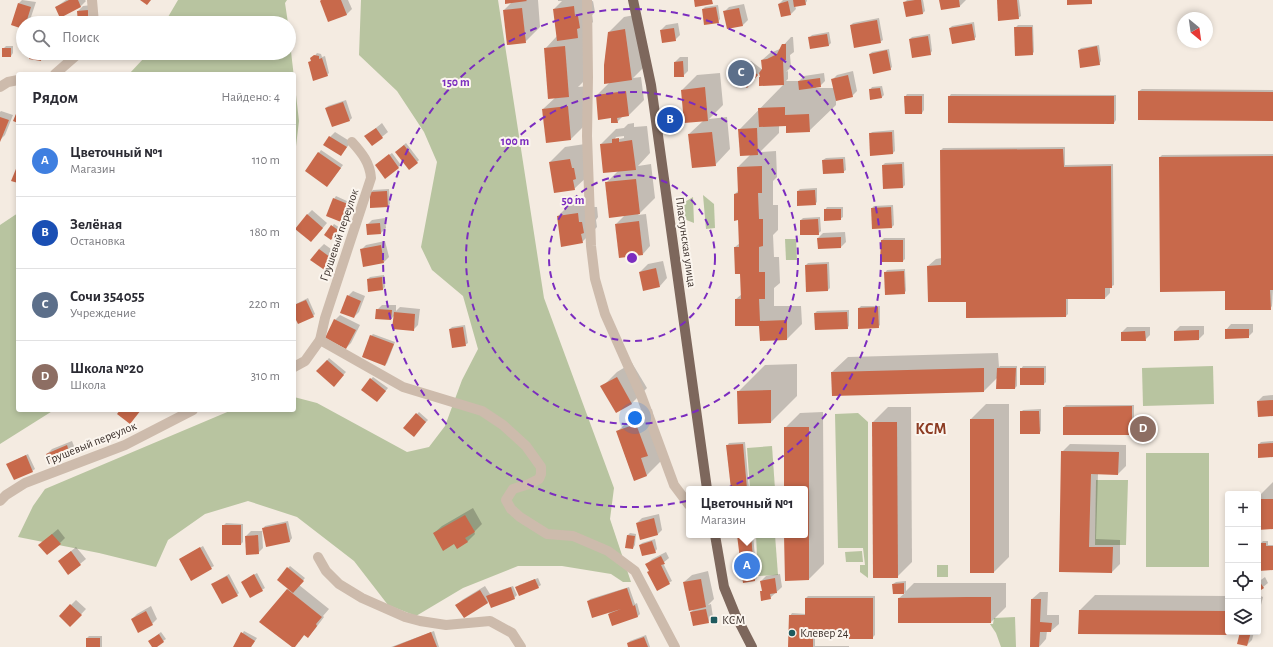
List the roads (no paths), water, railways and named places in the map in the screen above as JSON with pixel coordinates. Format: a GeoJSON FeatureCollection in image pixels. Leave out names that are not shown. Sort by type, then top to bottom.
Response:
{"type":"FeatureCollection","features":[{"type":"Feature","properties":{"kind":"main road","name":"Пластунская улица"},"geometry":{"type":"LineString","coordinates":[[633,0],[651,85],[707,486]]}},
{"type":"Feature","properties":{"kind":"main road"},"geometry":{"type":"LineString","coordinates":[[716,538],[724,587],[735,614],[752,647]]}},
{"type":"Feature","properties":{"kind":"street"},"geometry":{"type":"LineString","coordinates":[[92,0],[93,16]]}},
{"type":"Feature","properties":{"kind":"street"},"geometry":{"type":"LineString","coordinates":[[587,0],[587,136],[591,246],[595,279],[605,314],[641,395],[674,485],[686,502]]}},
{"type":"Feature","properties":{"kind":"street"},"geometry":{"type":"LineString","coordinates":[[57,72],[71,60]]}},
{"type":"Feature","properties":{"kind":"street"},"geometry":{"type":"LineString","coordinates":[[0,87],[8,82],[16,80]]}},
{"type":"Feature","properties":{"kind":"street","name":"Грушевый переулок"},"geometry":{"type":"LineString","coordinates":[[296,366],[305,361],[320,340],[325,318],[371,178],[366,160],[352,142]]}},
{"type":"Feature","properties":{"kind":"street"},"geometry":{"type":"LineString","coordinates":[[320,340],[403,387],[482,411],[503,425],[526,446],[541,467],[539,480],[513,488],[506,500],[511,509],[520,517],[546,534],[573,536],[608,551],[635,571],[675,647]]}},
{"type":"Feature","properties":{"kind":"street","name":"Грушевый переулок"},"geometry":{"type":"LineString","coordinates":[[0,501],[6,495],[25,483],[125,445],[189,412]]}},
{"type":"Feature","properties":{"kind":"street"},"geometry":{"type":"LineString","coordinates":[[318,558],[326,571],[339,584],[362,598],[405,617],[420,621],[446,624],[490,620],[512,633],[521,647]]}},
{"type":"Feature","properties":{"kind":"place","name":"Сочи 354055"},"geometry":{"type":"Point","coordinates":[741,73]}},
{"type":"Feature","properties":{"kind":"place","name":"Зелёная"},"geometry":{"type":"Point","coordinates":[670,120]}},
{"type":"Feature","properties":{"kind":"place","name":"Школа №20"},"geometry":{"type":"Point","coordinates":[1143,429]}},
{"type":"Feature","properties":{"kind":"place","name":"Цветочный №1"},"geometry":{"type":"Point","coordinates":[747,566]}},
{"type":"Feature","properties":{"kind":"place","name":"КСМ"},"geometry":{"type":"Point","coordinates":[714,620]}},
{"type":"Feature","properties":{"kind":"place","name":"Клевер 24"},"geometry":{"type":"Point","coordinates":[792,633]}},
{"type":"Feature","properties":{"kind":"district","name":"КСМ"},"geometry":{"type":"Point","coordinates":[931,428]}}]}
